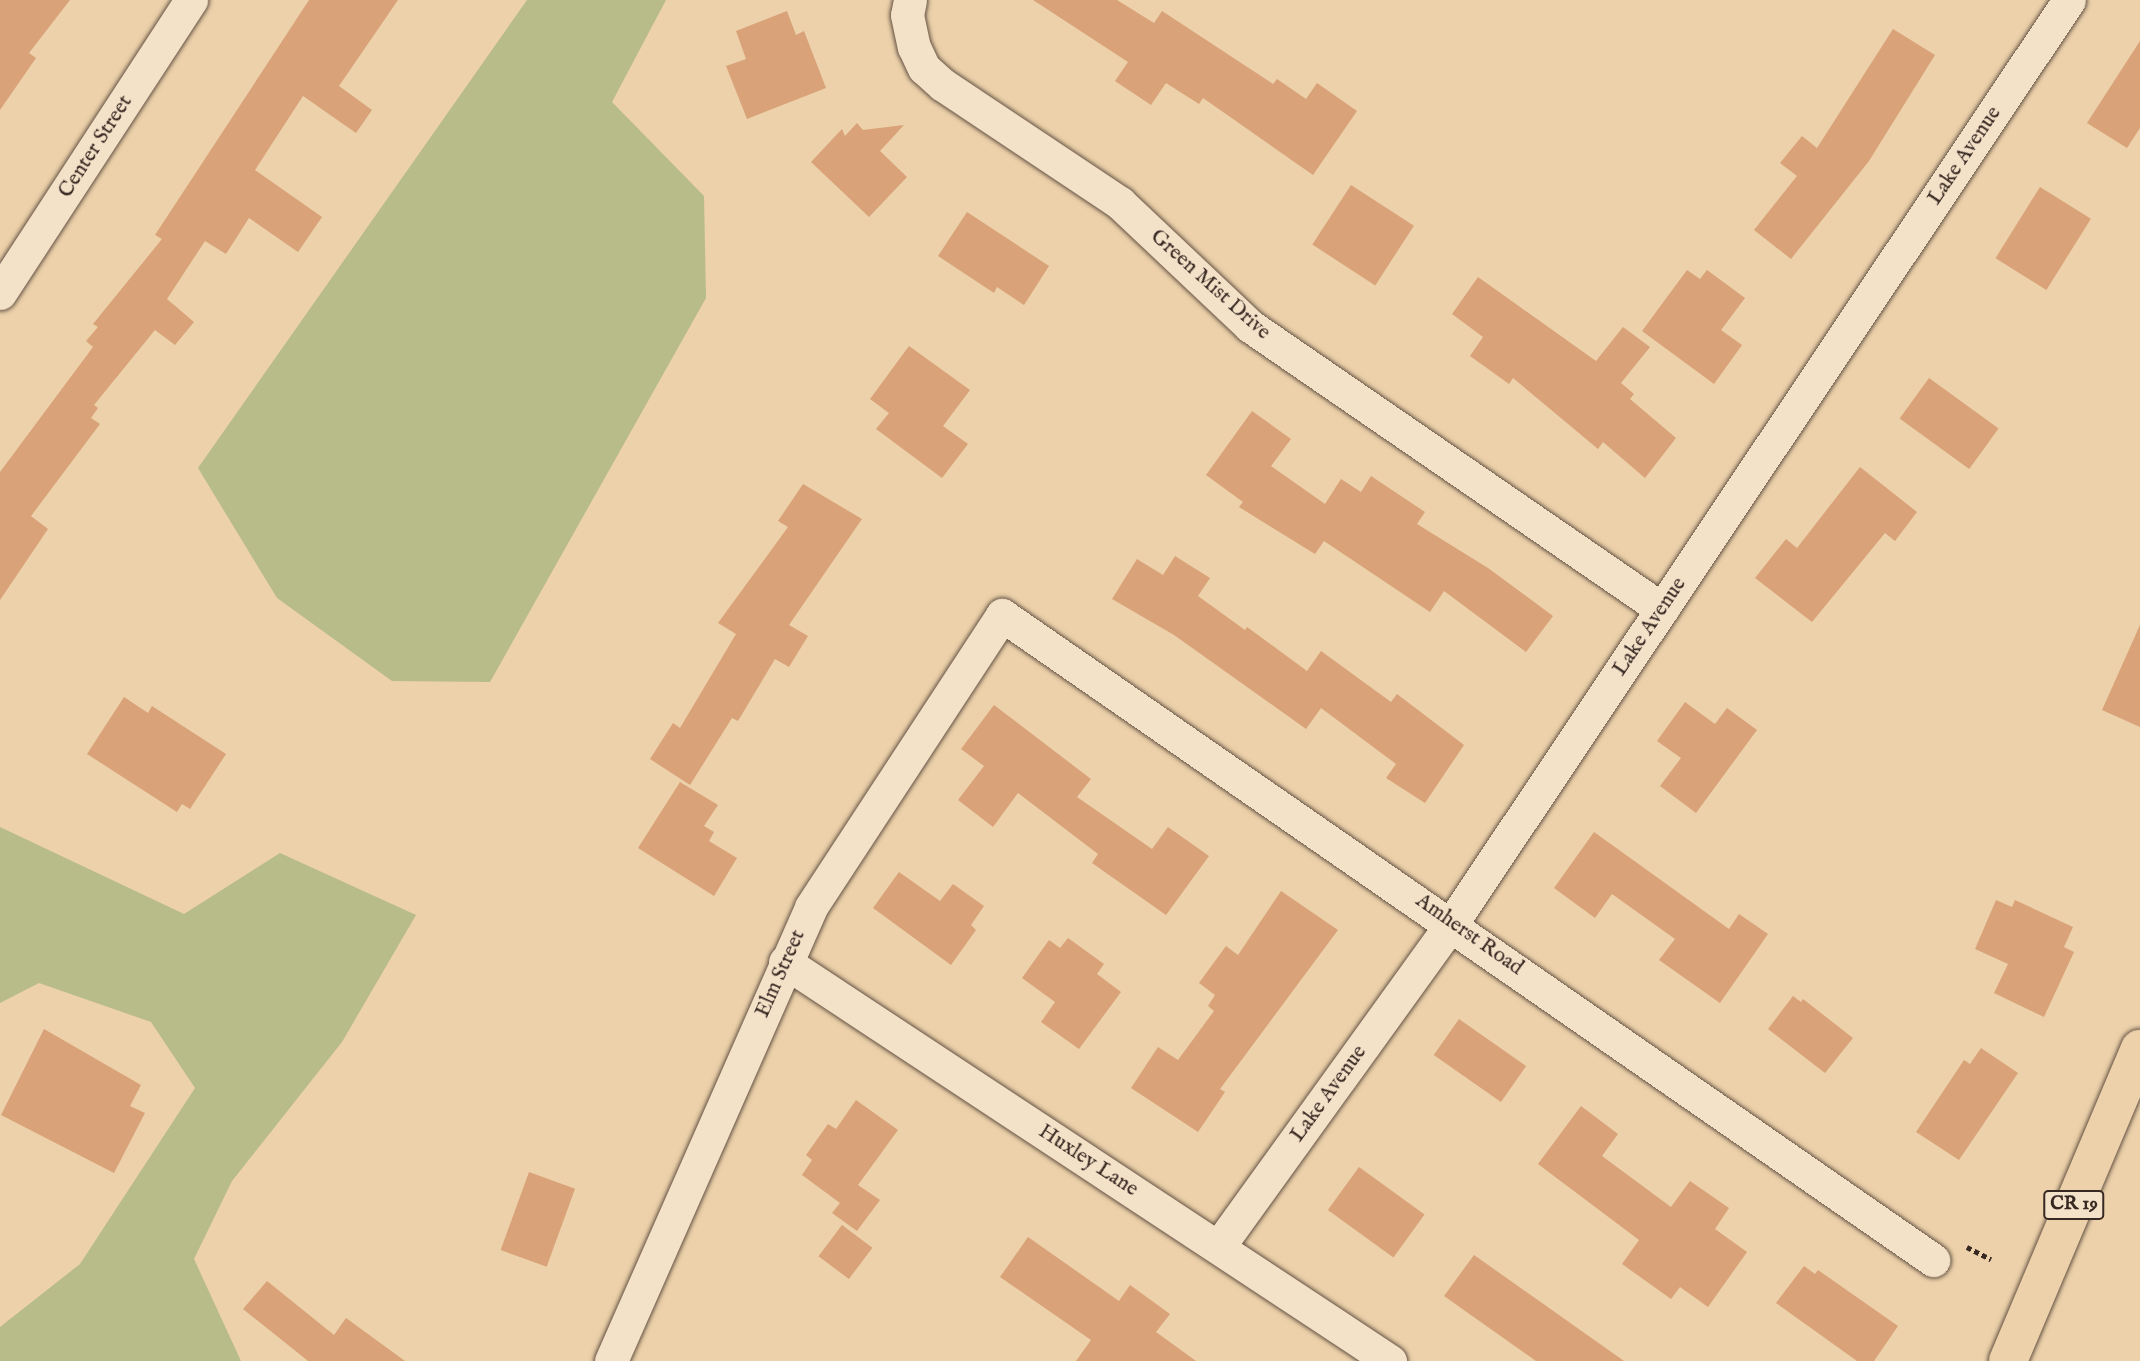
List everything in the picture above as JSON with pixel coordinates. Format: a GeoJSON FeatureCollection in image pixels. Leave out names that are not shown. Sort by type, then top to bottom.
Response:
{"type":"FeatureCollection","features":[{"type":"Feature","properties":{"kind":"main road","name":"CR 19"},"geometry":{"type":"LineString","coordinates":[[2008,1361],[2140,1049]]}},
{"type":"Feature","properties":{"kind":"street","name":"Center Street"},"geometry":{"type":"LineString","coordinates":[[0,293],[191,0]]}},
{"type":"Feature","properties":{"kind":"street","name":"Green Mist Drive"},"geometry":{"type":"LineString","coordinates":[[910,0],[907,15],[914,47],[924,68],[943,85],[1119,203],[1250,326],[1662,609]]}},
{"type":"Feature","properties":{"kind":"street","name":"Lake Avenue"},"geometry":{"type":"LineString","coordinates":[[1219,1246],[1452,923],[2069,0]]}},
{"type":"Feature","properties":{"kind":"street","name":"Amherst Road"},"geometry":{"type":"LineString","coordinates":[[1002,615],[1452,923],[1933,1260]]}},
{"type":"Feature","properties":{"kind":"street","name":"Elm Street"},"geometry":{"type":"LineString","coordinates":[[611,1361],[811,907],[1002,615]]}},
{"type":"Feature","properties":{"kind":"street","name":"Huxley Lane"},"geometry":{"type":"LineString","coordinates":[[785,962],[1390,1361]]}},
{"type":"Feature","properties":{"kind":"green space"},"geometry":{"type":"Polygon","coordinates":[[[527,0],[666,0],[612,102],[704,196],[706,298],[490,682],[392,681],[277,598],[198,468],[527,0]]]}},
{"type":"Feature","properties":{"kind":"green space"},"geometry":{"type":"Polygon","coordinates":[[[0,827],[184,914],[280,853],[416,915],[342,1042],[232,1181],[194,1259],[241,1361],[0,1361],[0,1327],[80,1264],[195,1088],[151,1022],[39,983],[0,1003],[0,827]]]}},
{"type":"Feature","properties":{"kind":"building"},"geometry":{"type":"Polygon","coordinates":[[[0,0],[70,0],[29,53],[36,58],[0,110],[0,0]]]}},
{"type":"Feature","properties":{"kind":"building"},"geometry":{"type":"Polygon","coordinates":[[[309,0],[398,0],[339,86],[372,110],[356,133],[303,96],[255,170],[322,217],[298,252],[249,218],[226,254],[205,241],[167,299],[194,322],[175,345],[155,330],[94,405],[98,408],[91,418],[100,424],[31,516],[48,529],[0,600],[0,472],[93,347],[86,341],[98,327],[93,324],[162,239],[155,235],[309,0]]]}},
{"type":"Feature","properties":{"kind":"building"},"geometry":{"type":"Polygon","coordinates":[[[1033,0],[1117,0],[1154,23],[1162,11],[1273,84],[1277,79],[1306,99],[1317,83],[1357,111],[1313,175],[1203,98],[1199,104],[1166,83],[1151,105],[1115,81],[1128,62],[1033,0]]]}},
{"type":"Feature","properties":{"kind":"building"},"geometry":{"type":"Polygon","coordinates":[[[787,11],[796,35],[804,31],[826,88],[747,119],[726,66],[746,59],[736,31],[787,11]]]}},
{"type":"Feature","properties":{"kind":"building"},"geometry":{"type":"Polygon","coordinates":[[[1893,29],[1935,55],[1869,161],[1791,259],[1754,230],[1797,176],[1780,163],[1802,136],[1817,148],[1893,29]]]}},
{"type":"Feature","properties":{"kind":"building"},"geometry":{"type":"Polygon","coordinates":[[[2140,41],[2140,128],[2127,148],[2087,123],[2140,41]]]}},
{"type":"Feature","properties":{"kind":"building"},"geometry":{"type":"Polygon","coordinates":[[[857,123],[863,130],[904,125],[880,151],[907,177],[869,217],[811,162],[842,129],[845,136],[857,123]]]}},
{"type":"Feature","properties":{"kind":"building"},"geometry":{"type":"Polygon","coordinates":[[[1351,185],[1414,226],[1375,285],[1312,245],[1351,185]]]}},
{"type":"Feature","properties":{"kind":"building"},"geometry":{"type":"Polygon","coordinates":[[[2040,187],[2091,219],[2046,290],[1995,258],[2040,187]]]}},
{"type":"Feature","properties":{"kind":"building"},"geometry":{"type":"Polygon","coordinates":[[[967,212],[1049,266],[1024,305],[997,287],[994,293],[938,256],[967,212]]]}},
{"type":"Feature","properties":{"kind":"building"},"geometry":{"type":"Polygon","coordinates":[[[1687,270],[1700,279],[1707,270],[1745,298],[1721,330],[1742,345],[1714,384],[1642,331],[1687,270]]]}},
{"type":"Feature","properties":{"kind":"building"},"geometry":{"type":"Polygon","coordinates":[[[1478,277],[1596,361],[1623,327],[1650,347],[1621,383],[1634,394],[1630,399],[1676,438],[1645,478],[1603,442],[1598,449],[1513,378],[1509,384],[1470,356],[1483,337],[1452,314],[1478,277]]]}},
{"type":"Feature","properties":{"kind":"building"},"geometry":{"type":"Polygon","coordinates":[[[909,346],[970,390],[943,426],[968,444],[942,478],[876,429],[889,413],[870,399],[909,346]]]}},
{"type":"Feature","properties":{"kind":"building"},"geometry":{"type":"Polygon","coordinates":[[[1929,378],[1999,429],[1969,469],[1900,418],[1929,378]]]}},
{"type":"Feature","properties":{"kind":"building"},"geometry":{"type":"Polygon","coordinates":[[[1252,411],[1291,439],[1271,466],[1325,504],[1341,479],[1361,492],[1371,476],[1425,512],[1417,524],[1488,568],[1553,616],[1526,652],[1444,591],[1430,612],[1324,541],[1315,554],[1239,507],[1243,502],[1206,475],[1252,411]]]}},
{"type":"Feature","properties":{"kind":"building"},"geometry":{"type":"Polygon","coordinates":[[[1860,467],[1917,512],[1895,541],[1885,533],[1812,622],[1755,578],[1786,539],[1797,548],[1860,467]]]}},
{"type":"Feature","properties":{"kind":"building"},"geometry":{"type":"Polygon","coordinates":[[[803,484],[862,519],[789,625],[808,636],[789,667],[775,659],[738,721],[732,718],[690,785],[650,759],[673,723],[680,728],[736,634],[718,623],[788,527],[778,521],[803,484]]]}},
{"type":"Feature","properties":{"kind":"building"},"geometry":{"type":"Polygon","coordinates":[[[1175,556],[1210,578],[1198,596],[1245,630],[1247,627],[1307,671],[1321,651],[1391,702],[1397,694],[1464,745],[1425,803],[1386,778],[1396,764],[1321,708],[1306,729],[1174,635],[1112,599],[1137,559],[1163,575],[1175,556]]]}},
{"type":"Feature","properties":{"kind":"building"},"geometry":{"type":"Polygon","coordinates":[[[2140,625],[2140,727],[2102,710],[2140,625]]]}},
{"type":"Feature","properties":{"kind":"building"},"geometry":{"type":"Polygon","coordinates":[[[124,697],[148,713],[152,706],[226,754],[190,809],[182,804],[177,812],[87,754],[124,697]]]}},
{"type":"Feature","properties":{"kind":"building"},"geometry":{"type":"Polygon","coordinates":[[[1685,702],[1715,724],[1727,708],[1757,730],[1696,813],[1660,786],[1681,758],[1657,741],[1685,702]]]}},
{"type":"Feature","properties":{"kind":"building"},"geometry":{"type":"Polygon","coordinates":[[[994,705],[1091,779],[1077,797],[1152,849],[1168,827],[1209,856],[1166,915],[1092,863],[1098,854],[1018,793],[993,827],[958,800],[984,766],[961,749],[994,705]]]}},
{"type":"Feature","properties":{"kind":"building"},"geometry":{"type":"Polygon","coordinates":[[[680,782],[718,805],[704,826],[714,832],[709,841],[737,858],[714,896],[638,848],[680,782]]]}},
{"type":"Feature","properties":{"kind":"building"},"geometry":{"type":"Polygon","coordinates":[[[1594,832],[1729,929],[1739,914],[1768,934],[1720,1003],[1659,960],[1675,939],[1612,894],[1595,918],[1554,888],[1594,832]]]}},
{"type":"Feature","properties":{"kind":"building"},"geometry":{"type":"Polygon","coordinates":[[[899,872],[940,901],[953,884],[984,906],[971,925],[976,930],[951,965],[873,908],[899,872]]]}},
{"type":"Feature","properties":{"kind":"building"},"geometry":{"type":"Polygon","coordinates":[[[1281,891],[1338,930],[1220,1089],[1225,1092],[1198,1132],[1131,1088],[1158,1047],[1178,1060],[1214,1011],[1208,1006],[1215,995],[1199,983],[1226,946],[1238,955],[1281,891]]]}},
{"type":"Feature","properties":{"kind":"building"},"geometry":{"type":"Polygon","coordinates":[[[1996,900],[2012,907],[2015,900],[2073,927],[2064,947],[2074,952],[2044,1017],[1994,993],[2008,964],[1975,949],[1996,900]]]}},
{"type":"Feature","properties":{"kind":"building"},"geometry":{"type":"Polygon","coordinates":[[[1068,938],[1104,964],[1097,974],[1121,992],[1079,1049],[1041,1022],[1055,1002],[1022,978],[1049,940],[1060,948],[1068,938]]]}},
{"type":"Feature","properties":{"kind":"building"},"geometry":{"type":"Polygon","coordinates":[[[1793,996],[1801,1002],[1803,999],[1853,1038],[1825,1073],[1768,1029],[1793,996]]]}},
{"type":"Feature","properties":{"kind":"building"},"geometry":{"type":"Polygon","coordinates":[[[1459,1019],[1526,1066],[1501,1102],[1434,1055],[1459,1019]]]}},
{"type":"Feature","properties":{"kind":"building"},"geometry":{"type":"Polygon","coordinates":[[[44,1029],[141,1085],[130,1106],[145,1113],[114,1173],[1,1115],[44,1029]]]}},
{"type":"Feature","properties":{"kind":"building"},"geometry":{"type":"Polygon","coordinates":[[[1981,1048],[2018,1073],[1959,1160],[1916,1132],[1964,1060],[1970,1064],[1981,1048]]]}},
{"type":"Feature","properties":{"kind":"building"},"geometry":{"type":"Polygon","coordinates":[[[856,1100],[898,1130],[858,1185],[880,1200],[857,1231],[832,1213],[840,1203],[802,1175],[812,1160],[806,1155],[828,1124],[836,1129],[856,1100]]]}},
{"type":"Feature","properties":{"kind":"building"},"geometry":{"type":"Polygon","coordinates":[[[1581,1106],[1618,1134],[1602,1156],[1671,1207],[1690,1181],[1729,1208],[1715,1229],[1747,1252],[1708,1307],[1680,1287],[1671,1299],[1622,1264],[1639,1240],[1538,1164],[1581,1106]]]}},
{"type":"Feature","properties":{"kind":"building"},"geometry":{"type":"Polygon","coordinates":[[[1359,1167],[1425,1215],[1393,1257],[1328,1210],[1359,1167]]]}},
{"type":"Feature","properties":{"kind":"building"},"geometry":{"type":"Polygon","coordinates":[[[529,1172],[575,1189],[547,1267],[501,1250],[529,1172]]]}},
{"type":"Feature","properties":{"kind":"building"},"geometry":{"type":"Polygon","coordinates":[[[842,1225],[872,1248],[849,1279],[819,1256],[842,1225]]]}},
{"type":"Feature","properties":{"kind":"building"},"geometry":{"type":"Polygon","coordinates":[[[1028,1237],[1119,1301],[1130,1285],[1170,1314],[1156,1332],[1196,1361],[1076,1361],[1091,1340],[1000,1277],[1028,1237]]]}},
{"type":"Feature","properties":{"kind":"building"},"geometry":{"type":"Polygon","coordinates":[[[1474,1255],[1624,1361],[1536,1361],[1444,1296],[1474,1255]]]}},
{"type":"Feature","properties":{"kind":"building"},"geometry":{"type":"Polygon","coordinates":[[[1804,1266],[1815,1274],[1818,1270],[1898,1326],[1874,1361],[1857,1361],[1776,1303],[1804,1266]]]}},
{"type":"Feature","properties":{"kind":"building"},"geometry":{"type":"Polygon","coordinates":[[[267,1281],[334,1335],[346,1318],[405,1361],[308,1361],[243,1309],[267,1281]]]}}]}
